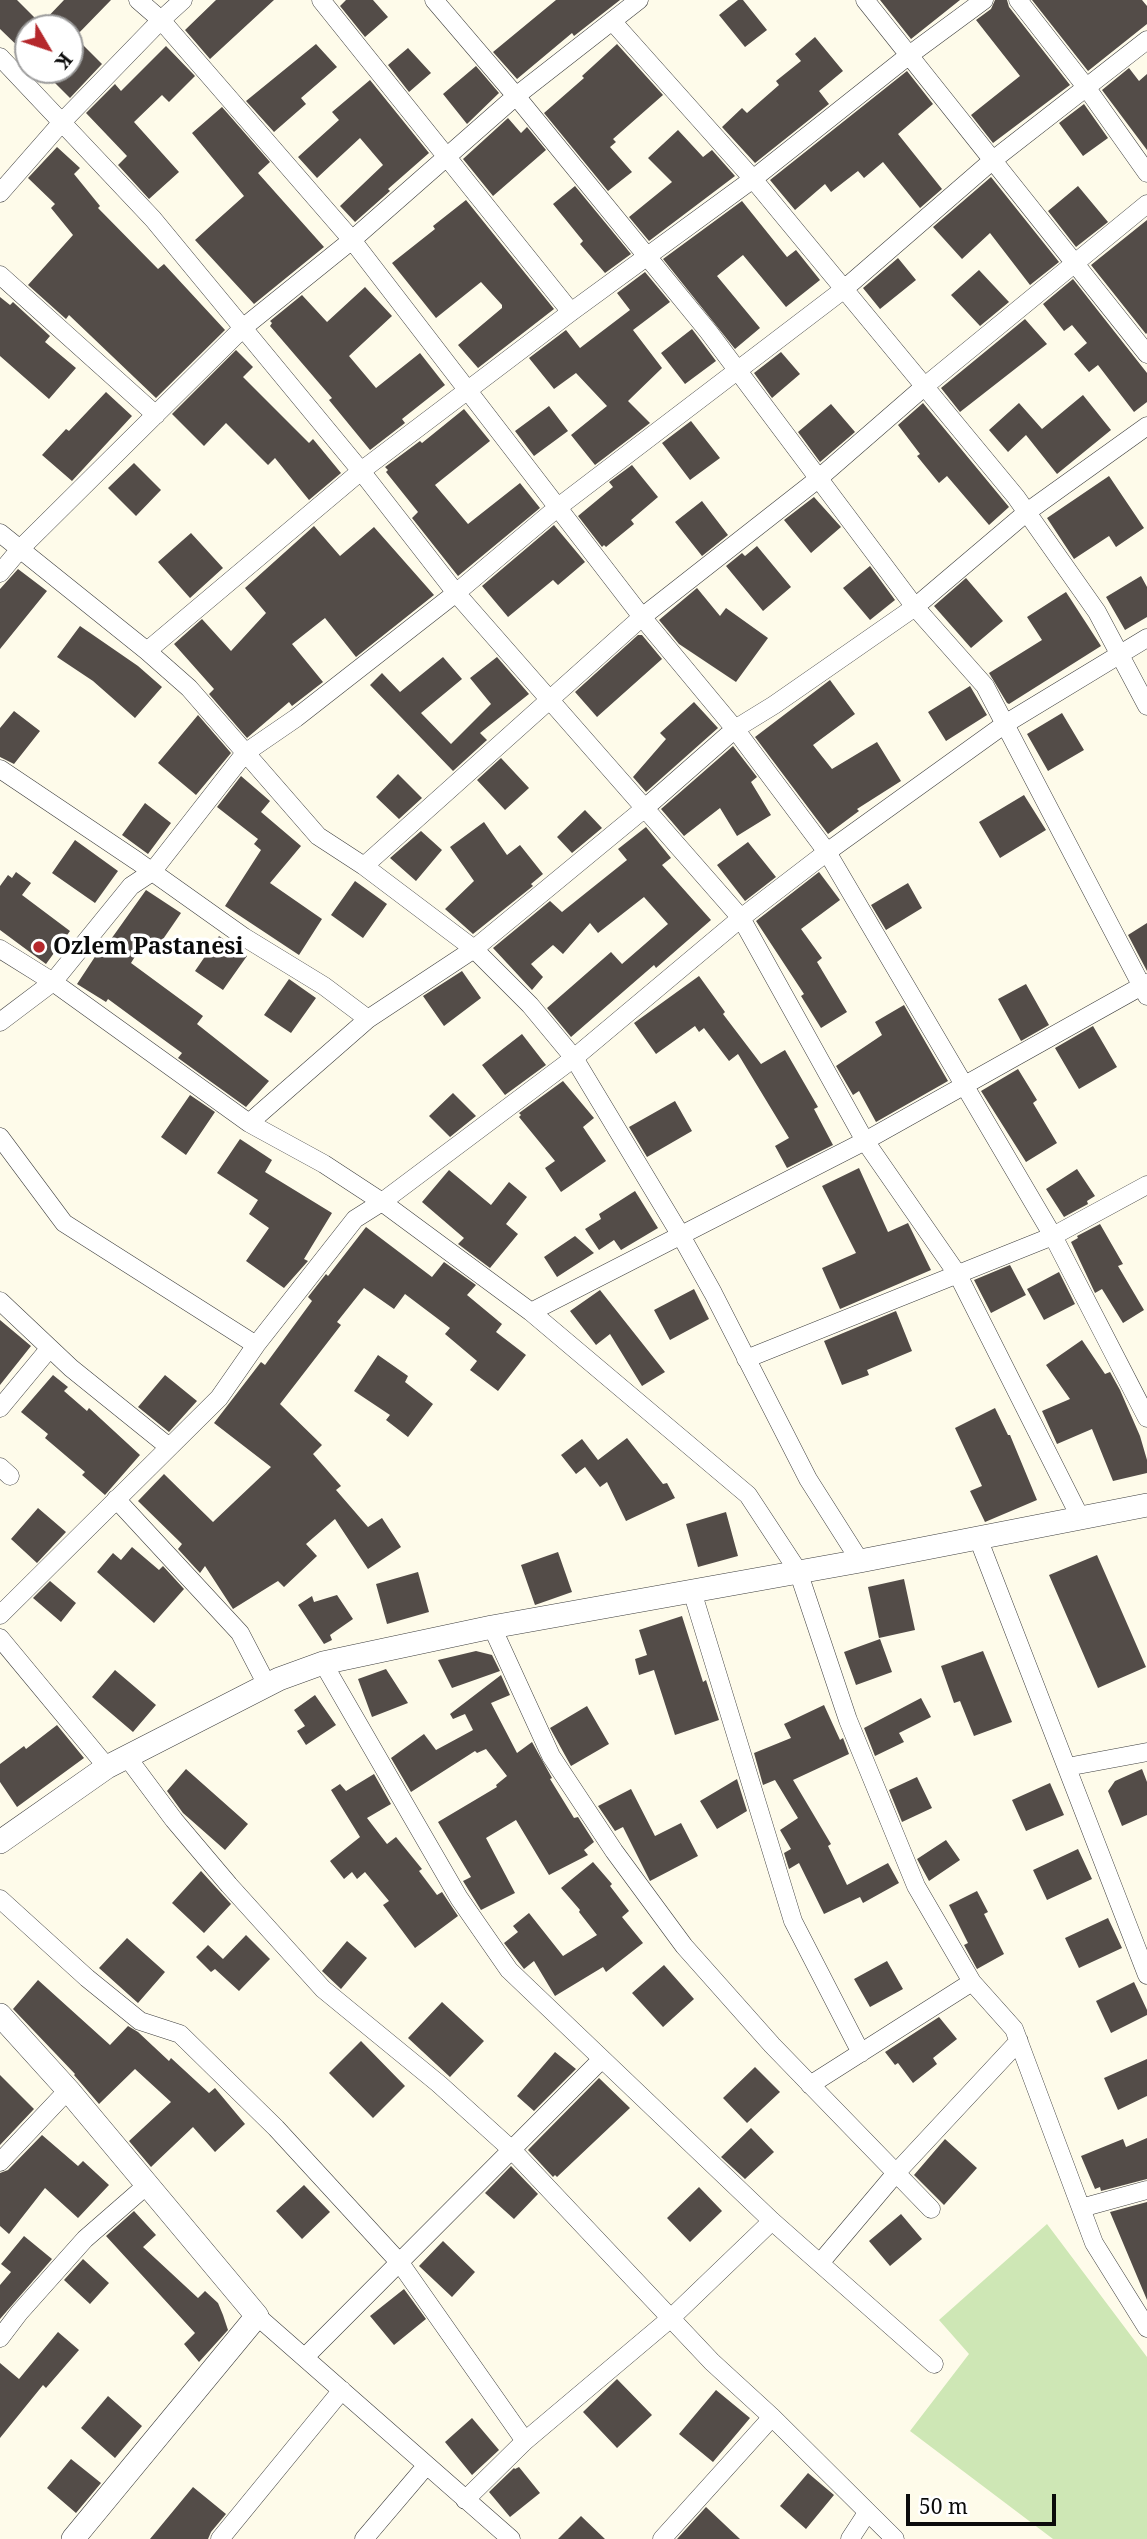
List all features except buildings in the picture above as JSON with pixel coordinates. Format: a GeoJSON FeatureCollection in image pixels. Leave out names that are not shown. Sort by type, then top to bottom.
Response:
{"type":"FeatureCollection","features":[{"type":"Feature","properties":{"kind":"street"},"geometry":{"type":"LineString","coordinates":[[138,0],[161,20],[352,240],[642,617],[736,729],[827,852],[1053,1236],[1147,1418]]}},
{"type":"Feature","properties":{"kind":"street"},"geometry":{"type":"LineString","coordinates":[[0,193],[63,121],[183,0]]}},
{"type":"Feature","properties":{"kind":"street"},"geometry":{"type":"LineString","coordinates":[[321,0],[444,157],[571,312]]}},
{"type":"Feature","properties":{"kind":"street"},"geometry":{"type":"LineString","coordinates":[[434,0],[708,331],[915,607],[985,686],[1145,988],[865,1141],[531,1312]]}},
{"type":"Feature","properties":{"kind":"street"},"geometry":{"type":"LineString","coordinates":[[0,573],[20,549],[244,327],[352,240],[516,96],[639,0]]}},
{"type":"Feature","properties":{"kind":"street"},"geometry":{"type":"LineString","coordinates":[[865,0],[1147,354]]}},
{"type":"Feature","properties":{"kind":"street"},"geometry":{"type":"LineString","coordinates":[[147,651],[361,471],[753,179],[908,56],[984,0]]}},
{"type":"Feature","properties":{"kind":"street"},"geometry":{"type":"LineString","coordinates":[[1018,0],[1086,87],[1147,173]]}},
{"type":"Feature","properties":{"kind":"street"},"geometry":{"type":"LineString","coordinates":[[612,21],[753,179],[1027,512],[1097,612],[1147,706]]}},
{"type":"Feature","properties":{"kind":"street"},"geometry":{"type":"LineString","coordinates":[[0,1022],[53,982],[131,886],[152,872],[245,753],[296,718],[456,593],[557,508],[843,290],[993,160],[1147,40]]}},
{"type":"Feature","properties":{"kind":"street"},"geometry":{"type":"LineString","coordinates":[[0,57],[153,219],[361,471],[456,593],[741,918],[865,1141],[958,1275],[1082,1519]]}},
{"type":"Feature","properties":{"kind":"street"},"geometry":{"type":"LineString","coordinates":[[364,866],[642,617],[818,479],[925,386],[1147,204]]}},
{"type":"Feature","properties":{"kind":"street"},"geometry":{"type":"LineString","coordinates":[[0,275],[156,415]]}},
{"type":"Feature","properties":{"kind":"street"},"geometry":{"type":"LineString","coordinates":[[249,1123],[368,1019],[474,949],[736,729],[915,607],[1027,512],[1147,426]]}},
{"type":"Feature","properties":{"kind":"street"},"geometry":{"type":"LineString","coordinates":[[0,533],[189,688],[318,836],[364,866],[474,949],[530,1005],[574,1058],[680,1234],[808,1479],[860,1561]]}},
{"type":"Feature","properties":{"kind":"street"},"geometry":{"type":"LineString","coordinates":[[0,1615],[219,1398],[256,1345],[355,1219],[382,1202],[574,1058],[741,918],[827,852],[1005,724],[1147,638]]}},
{"type":"Feature","properties":{"kind":"street"},"geometry":{"type":"LineString","coordinates":[[0,769],[244,937],[324,986],[368,1019]]}},
{"type":"Feature","properties":{"kind":"street"},"geometry":{"type":"LineString","coordinates":[[0,949],[53,982],[249,1123],[324,1164],[382,1202],[531,1312],[748,1495],[798,1570],[848,1720],[916,1886],[972,1982],[1014,2029],[1094,2243],[1147,2328]]}},
{"type":"Feature","properties":{"kind":"street"},"geometry":{"type":"LineString","coordinates":[[0,1137],[64,1223],[256,1345]]}},
{"type":"Feature","properties":{"kind":"street"},"geometry":{"type":"LineString","coordinates":[[746,1359],[1053,1236],[1147,1185]]}},
{"type":"Feature","properties":{"kind":"street"},"geometry":{"type":"LineString","coordinates":[[0,1301],[49,1349],[169,1447]]}},
{"type":"Feature","properties":{"kind":"street"},"geometry":{"type":"LineString","coordinates":[[0,1408],[49,1349]]}},
{"type":"Feature","properties":{"kind":"street"},"geometry":{"type":"LineString","coordinates":[[116,1499],[240,1633],[267,1685]]}},
{"type":"Feature","properties":{"kind":"street"},"geometry":{"type":"LineString","coordinates":[[0,1842],[117,1762],[267,1685],[323,1663],[492,1627],[860,1561],[1147,1505]]}},
{"type":"Feature","properties":{"kind":"street"},"geometry":{"type":"LineString","coordinates":[[978,1538],[1147,1975]]}},
{"type":"Feature","properties":{"kind":"street"},"geometry":{"type":"LineString","coordinates":[[692,1591],[793,1921],[861,2053]]}},
{"type":"Feature","properties":{"kind":"street"},"geometry":{"type":"LineString","coordinates":[[492,1627],[551,1756],[614,1851],[684,1945],[810,2085],[931,2209]]}},
{"type":"Feature","properties":{"kind":"street"},"geometry":{"type":"LineString","coordinates":[[0,1638],[174,1820],[323,1989],[439,2084],[513,2151],[712,2362],[772,2417],[895,2539]]}},
{"type":"Feature","properties":{"kind":"street"},"geometry":{"type":"LineString","coordinates":[[323,1663],[459,1898],[509,1969],[772,2221],[933,2364]]}},
{"type":"Feature","properties":{"kind":"street"},"geometry":{"type":"LineString","coordinates":[[1067,1767],[1147,1752]]}},
{"type":"Feature","properties":{"kind":"street"},"geometry":{"type":"LineString","coordinates":[[0,1899],[87,1978],[140,2021],[180,2035],[276,2128],[400,2263],[525,2441]]}},
{"type":"Feature","properties":{"kind":"street"},"geometry":{"type":"LineString","coordinates":[[810,2085],[972,1982]]}},
{"type":"Feature","properties":{"kind":"street"},"geometry":{"type":"LineString","coordinates":[[0,2015],[68,2090],[257,2316],[511,2539]]}},
{"type":"Feature","properties":{"kind":"street"},"geometry":{"type":"LineString","coordinates":[[820,2263],[896,2173],[1019,2041]]}},
{"type":"Feature","properties":{"kind":"street"},"geometry":{"type":"LineString","coordinates":[[305,2357],[601,2060]]}},
{"type":"Feature","properties":{"kind":"street"},"geometry":{"type":"LineString","coordinates":[[0,2162],[68,2090]]}},
{"type":"Feature","properties":{"kind":"street"},"geometry":{"type":"LineString","coordinates":[[0,2339],[19,2313],[85,2239],[147,2185]]}},
{"type":"Feature","properties":{"kind":"street"},"geometry":{"type":"LineString","coordinates":[[1081,2208],[1147,2190]]}},
{"type":"Feature","properties":{"kind":"street"},"geometry":{"type":"LineString","coordinates":[[465,2500],[525,2441],[670,2318],[772,2221]]}},
{"type":"Feature","properties":{"kind":"street"},"geometry":{"type":"LineString","coordinates":[[73,2539],[257,2316]]}},
{"type":"Feature","properties":{"kind":"street"},"geometry":{"type":"LineString","coordinates":[[220,2539],[342,2390]]}},
{"type":"Feature","properties":{"kind":"street"},"geometry":{"type":"LineString","coordinates":[[662,2539],[772,2417]]}},
{"type":"Feature","properties":{"kind":"street"},"geometry":{"type":"LineString","coordinates":[[365,2539],[426,2466]]}},
{"type":"Feature","properties":{"kind":"street"},"geometry":{"type":"LineString","coordinates":[[850,2539],[867,2513]]}},
{"type":"Feature","properties":{"kind":"green space"},"geometry":{"type":"Polygon","coordinates":[[[1047,2224],[1147,2357],[1147,2539],[1053,2539],[910,2431],[969,2354],[939,2320],[1047,2224]]]}},
{"type":"Feature","properties":{"kind":"place","name":"Ozlem Pastanesi"},"geometry":{"type":"Point","coordinates":[39,947]}}]}
